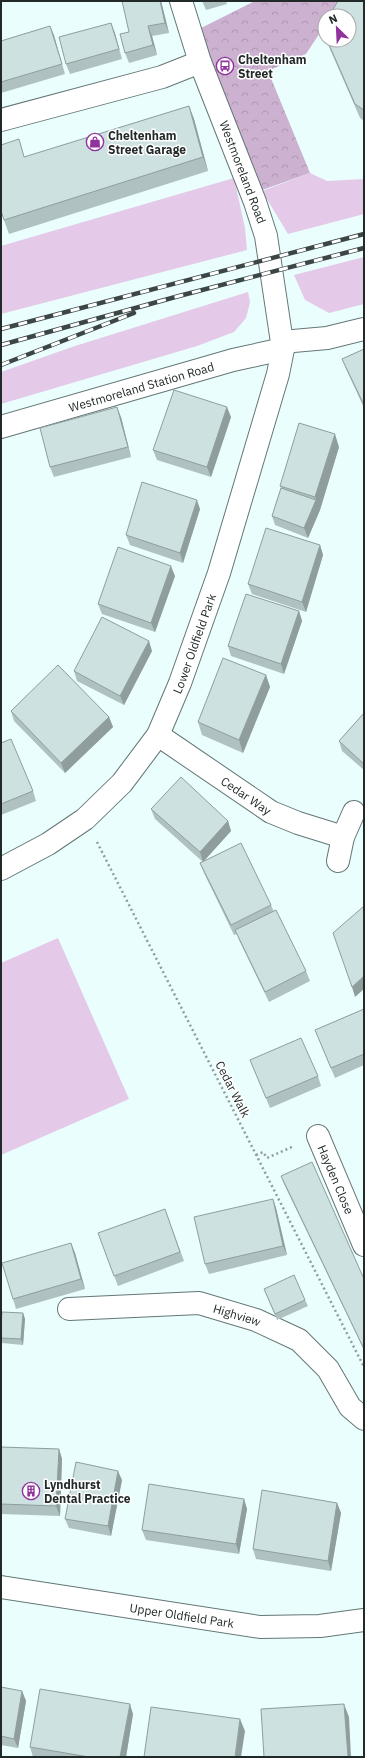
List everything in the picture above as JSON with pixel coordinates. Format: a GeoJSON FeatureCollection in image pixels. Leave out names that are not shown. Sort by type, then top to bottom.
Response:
{"type":"FeatureCollection","features":[{"type":"Feature","properties":{"kind":"street","name":"Westmoreland Road"},"geometry":{"type":"LineString","coordinates":[[181,1],[200,62],[255,202],[266,236],[282,346]]}},
{"type":"Feature","properties":{"kind":"street"},"geometry":{"type":"LineString","coordinates":[[1,120],[162,78],[200,62]]}},
{"type":"Feature","properties":{"kind":"street","name":"Westmoreland Station Road"},"geometry":{"type":"LineString","coordinates":[[1,427],[282,346],[328,338],[364,329]]}},
{"type":"Feature","properties":{"kind":"street","name":"Lower Oldfield Park"},"geometry":{"type":"LineString","coordinates":[[1,870],[48,844],[86,819],[122,783],[158,735],[180,683],[219,573],[276,381],[282,346]]}},
{"type":"Feature","properties":{"kind":"street","name":"Cedar Way"},"geometry":{"type":"LineString","coordinates":[[158,735],[271,812],[298,823],[343,837]]}},
{"type":"Feature","properties":{"kind":"street"},"geometry":{"type":"LineString","coordinates":[[338,861],[343,837],[354,812]]}},
{"type":"Feature","properties":{"kind":"street","name":"Hayden Close"},"geometry":{"type":"LineString","coordinates":[[319,1134],[364,1245]]}},
{"type":"Feature","properties":{"kind":"street","name":"Highview"},"geometry":{"type":"LineString","coordinates":[[69,1309],[199,1303],[256,1320],[299,1340],[328,1368],[350,1407],[364,1418]]}},
{"type":"Feature","properties":{"kind":"street","name":"Upper Oldfield Park"},"geometry":{"type":"LineString","coordinates":[[1,1587],[260,1627],[320,1626],[364,1620]]}},
{"type":"Feature","properties":{"kind":"path","name":"Cedar Walk"},"geometry":{"type":"LineString","coordinates":[[86,819],[364,1368]]}},
{"type":"Feature","properties":{"kind":"path"},"geometry":{"type":"LineString","coordinates":[[256,1155],[263,1152],[267,1158],[319,1134]]}},
{"type":"Feature","properties":{"kind":"shaded area"},"geometry":{"type":"Polygon","coordinates":[[[310,173],[327,181],[364,179],[364,214],[288,234],[262,191],[310,173]]]}},
{"type":"Feature","properties":{"kind":"shaded area"},"geometry":{"type":"Polygon","coordinates":[[[234,178],[245,228],[247,250],[1,314],[1,246],[234,178]]]}},
{"type":"Feature","properties":{"kind":"shaded area"},"geometry":{"type":"Polygon","coordinates":[[[364,257],[364,304],[329,313],[305,300],[294,275],[364,257]]]}},
{"type":"Feature","properties":{"kind":"shaded area"},"geometry":{"type":"Polygon","coordinates":[[[248,292],[250,302],[246,318],[234,332],[197,346],[1,404],[1,372],[75,346],[248,292]]]}},
{"type":"Feature","properties":{"kind":"shaded area"},"geometry":{"type":"Polygon","coordinates":[[[58,938],[129,1099],[1,1155],[1,963],[58,938]]]}},
{"type":"Feature","properties":{"kind":"green space"},"geometry":{"type":"Polygon","coordinates":[[[255,1],[341,1],[336,8],[317,8],[317,37],[306,54],[268,71],[310,173],[262,190],[197,30],[255,1]]]}},
{"type":"Feature","properties":{"kind":"building"},"geometry":{"type":"Polygon","coordinates":[[[122,1],[160,1],[165,23],[148,26],[153,45],[125,53],[120,34],[129,32],[122,1]]]}},
{"type":"Feature","properties":{"kind":"building"},"geometry":{"type":"Polygon","coordinates":[[[338,1],[364,1],[364,110],[355,104],[330,48],[357,48],[357,8],[334,8],[338,1]]]}},
{"type":"Feature","properties":{"kind":"building"},"geometry":{"type":"Polygon","coordinates":[[[111,23],[119,49],[66,64],[59,37],[111,23]]]}},
{"type":"Feature","properties":{"kind":"building"},"geometry":{"type":"Polygon","coordinates":[[[50,26],[62,64],[1,82],[1,41],[50,26]]]}},
{"type":"Feature","properties":{"kind":"building"},"geometry":{"type":"Polygon","coordinates":[[[189,106],[203,157],[4,220],[1,211],[1,145],[19,139],[24,157],[189,106]]]}},
{"type":"Feature","properties":{"kind":"building"},"geometry":{"type":"Polygon","coordinates":[[[364,349],[364,405],[342,359],[364,349]]]}},
{"type":"Feature","properties":{"kind":"building"},"geometry":{"type":"Polygon","coordinates":[[[174,390],[227,407],[207,467],[153,450],[174,390]]]}},
{"type":"Feature","properties":{"kind":"building"},"geometry":{"type":"Polygon","coordinates":[[[117,407],[128,447],[50,467],[40,428],[117,407]]]}},
{"type":"Feature","properties":{"kind":"building"},"geometry":{"type":"Polygon","coordinates":[[[299,423],[335,434],[315,497],[280,486],[299,423]]]}},
{"type":"Feature","properties":{"kind":"building"},"geometry":{"type":"Polygon","coordinates":[[[142,482],[197,500],[180,553],[126,535],[142,482]]]}},
{"type":"Feature","properties":{"kind":"building"},"geometry":{"type":"Polygon","coordinates":[[[281,488],[316,500],[304,528],[272,516],[281,488]]]}},
{"type":"Feature","properties":{"kind":"building"},"geometry":{"type":"Polygon","coordinates":[[[266,528],[320,545],[302,602],[248,584],[266,528]]]}},
{"type":"Feature","properties":{"kind":"building"},"geometry":{"type":"Polygon","coordinates":[[[118,547],[171,566],[151,623],[98,604],[118,547]]]}},
{"type":"Feature","properties":{"kind":"building"},"geometry":{"type":"Polygon","coordinates":[[[246,594],[299,611],[281,664],[228,646],[246,594]]]}},
{"type":"Feature","properties":{"kind":"building"},"geometry":{"type":"Polygon","coordinates":[[[102,617],[149,641],[120,696],[74,671],[102,617]]]}},
{"type":"Feature","properties":{"kind":"building"},"geometry":{"type":"Polygon","coordinates":[[[223,658],[266,675],[239,740],[198,722],[223,658]]]}},
{"type":"Feature","properties":{"kind":"building"},"geometry":{"type":"Polygon","coordinates":[[[58,665],[109,717],[61,763],[11,711],[58,665]]]}},
{"type":"Feature","properties":{"kind":"building"},"geometry":{"type":"Polygon","coordinates":[[[364,713],[364,764],[339,741],[364,713]]]}},
{"type":"Feature","properties":{"kind":"building"},"geometry":{"type":"Polygon","coordinates":[[[11,739],[33,791],[1,804],[1,743],[11,739]]]}},
{"type":"Feature","properties":{"kind":"building"},"geometry":{"type":"Polygon","coordinates":[[[181,777],[228,821],[200,852],[151,809],[181,777]]]}},
{"type":"Feature","properties":{"kind":"building"},"geometry":{"type":"Polygon","coordinates":[[[241,843],[271,905],[231,925],[200,863],[241,843]]]}},
{"type":"Feature","properties":{"kind":"building"},"geometry":{"type":"Polygon","coordinates":[[[364,906],[364,976],[352,987],[333,933],[364,906]]]}},
{"type":"Feature","properties":{"kind":"building"},"geometry":{"type":"Polygon","coordinates":[[[276,910],[306,971],[265,992],[235,930],[276,910]]]}},
{"type":"Feature","properties":{"kind":"building"},"geometry":{"type":"Polygon","coordinates":[[[364,1009],[364,1054],[331,1068],[315,1030],[364,1009]]]}},
{"type":"Feature","properties":{"kind":"building"},"geometry":{"type":"Polygon","coordinates":[[[301,1038],[318,1076],[266,1098],[250,1060],[301,1038]]]}},
{"type":"Feature","properties":{"kind":"building"},"geometry":{"type":"Polygon","coordinates":[[[312,1162],[364,1279],[364,1349],[281,1176],[312,1162]]]}},
{"type":"Feature","properties":{"kind":"building"},"geometry":{"type":"Polygon","coordinates":[[[273,1199],[283,1246],[205,1264],[194,1217],[273,1199]]]}},
{"type":"Feature","properties":{"kind":"building"},"geometry":{"type":"Polygon","coordinates":[[[165,1209],[180,1252],[114,1276],[98,1233],[165,1209]]]}},
{"type":"Feature","properties":{"kind":"building"},"geometry":{"type":"Polygon","coordinates":[[[71,1243],[81,1279],[13,1299],[2,1263],[71,1243]]]}},
{"type":"Feature","properties":{"kind":"building"},"geometry":{"type":"Polygon","coordinates":[[[294,1275],[305,1300],[275,1314],[264,1289],[294,1275]]]}},
{"type":"Feature","properties":{"kind":"building"},"geometry":{"type":"Polygon","coordinates":[[[2,1312],[23,1313],[21,1339],[1,1338],[2,1312]]]}},
{"type":"Feature","properties":{"kind":"building","name":"Lyndhurst Dental Practice"},"geometry":{"type":"Polygon","coordinates":[[[1,1447],[59,1449],[56,1506],[1,1504],[1,1447]]]}},
{"type":"Feature","properties":{"kind":"building"},"geometry":{"type":"Polygon","coordinates":[[[76,1462],[118,1471],[108,1526],[65,1519],[76,1462]]]}},
{"type":"Feature","properties":{"kind":"building"},"geometry":{"type":"Polygon","coordinates":[[[149,1484],[244,1499],[236,1544],[142,1530],[149,1484]]]}},
{"type":"Feature","properties":{"kind":"building"},"geometry":{"type":"Polygon","coordinates":[[[262,1490],[337,1503],[328,1561],[253,1549],[262,1490]]]}},
{"type":"Feature","properties":{"kind":"building"},"geometry":{"type":"Polygon","coordinates":[[[1,1687],[22,1691],[14,1739],[1,1736],[1,1687]]]}},
{"type":"Feature","properties":{"kind":"building"},"geometry":{"type":"Polygon","coordinates":[[[40,1689],[130,1704],[120,1757],[89,1757],[30,1747],[40,1689]]]}},
{"type":"Feature","properties":{"kind":"building"},"geometry":{"type":"Polygon","coordinates":[[[344,1704],[348,1757],[264,1757],[261,1709],[344,1704]]]}},
{"type":"Feature","properties":{"kind":"building"},"geometry":{"type":"Polygon","coordinates":[[[151,1707],[240,1719],[235,1757],[144,1757],[151,1707]]]}},
{"type":"Feature","properties":{"kind":"railway"},"geometry":{"type":"LineString","coordinates":[[1,329],[364,234]]}},
{"type":"Feature","properties":{"kind":"railway"},"geometry":{"type":"LineString","coordinates":[[1,345],[179,296],[364,248]]}},
{"type":"Feature","properties":{"kind":"railway"},"geometry":{"type":"LineString","coordinates":[[1,365],[134,313]]}},
{"type":"Feature","properties":{"kind":"place","name":"Cheltenham Street"},"geometry":{"type":"Point","coordinates":[225,66]}},
{"type":"Feature","properties":{"kind":"place","name":"Cheltenham Street Garage"},"geometry":{"type":"Point","coordinates":[95,142]}},
{"type":"Feature","properties":{"kind":"place","name":"Lyndhurst Dental Practice"},"geometry":{"type":"Point","coordinates":[31,1491]}}]}
